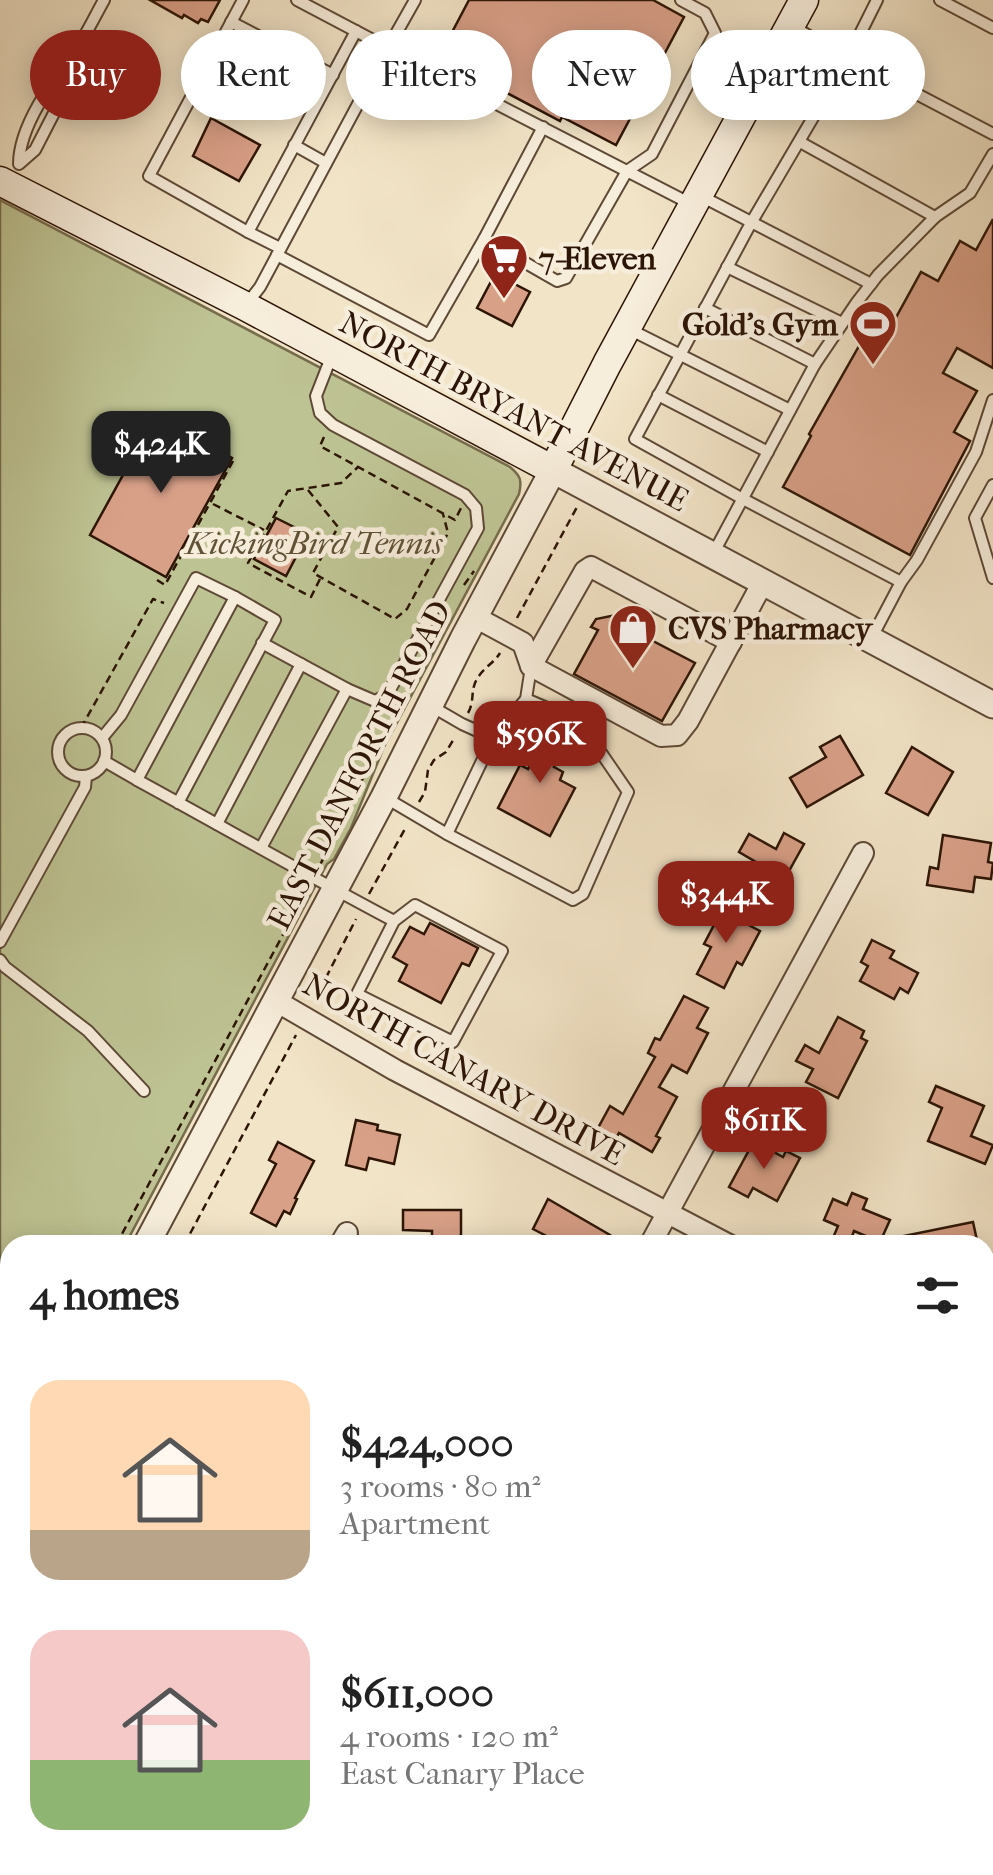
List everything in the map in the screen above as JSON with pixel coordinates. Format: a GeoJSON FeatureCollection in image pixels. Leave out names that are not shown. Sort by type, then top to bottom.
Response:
{"type":"FeatureCollection","features":[{"type":"Feature","properties":{"kind":"main road","name":"EAST DANFORTH ROAD"},"geometry":{"type":"LineString","coordinates":[[552,470],[797,12]]}},
{"type":"Feature","properties":{"kind":"main road","name":"NORTH BRYANT AVENUE"},"geometry":{"type":"LineString","coordinates":[[9,176],[552,470]]}},
{"type":"Feature","properties":{"kind":"street","name":"NORTH BRYANT AVENUE"},"geometry":{"type":"LineString","coordinates":[[552,470],[993,705]]}},
{"type":"Feature","properties":{"kind":"street","name":"EAST DANFORTH ROAD"},"geometry":{"type":"LineString","coordinates":[[151,1235],[276,1001],[324,883],[384,797],[552,470]]}},
{"type":"Feature","properties":{"kind":"street"},"geometry":{"type":"LineString","coordinates":[[531,666],[591,567],[731,642]]}},
{"type":"Feature","properties":{"kind":"street"},"geometry":{"type":"LineString","coordinates":[[475,617],[523,643],[531,666],[661,736],[677,735],[763,582]]}},
{"type":"Feature","properties":{"kind":"street"},"geometry":{"type":"LineString","coordinates":[[655,1235],[862,854]]}},
{"type":"Feature","properties":{"kind":"street","name":"NORTH CANARY DRIVE"},"geometry":{"type":"LineString","coordinates":[[276,1001],[413,1079],[711,1235]]}},
{"type":"Feature","properties":{"kind":"lane"},"geometry":{"type":"LineString","coordinates":[[9,176],[19,145],[58,70],[79,46],[104,0]]}},
{"type":"Feature","properties":{"kind":"lane"},"geometry":{"type":"LineString","coordinates":[[243,0],[149,176],[430,335],[543,128]]}},
{"type":"Feature","properties":{"kind":"lane"},"geometry":{"type":"LineString","coordinates":[[297,0],[354,30]]}},
{"type":"Feature","properties":{"kind":"lane"},"geometry":{"type":"LineString","coordinates":[[398,30],[415,0]]}},
{"type":"Feature","properties":{"kind":"lane"},"geometry":{"type":"LineString","coordinates":[[484,239],[557,281],[566,278],[627,170],[652,154],[715,33],[705,13],[681,0]]}},
{"type":"Feature","properties":{"kind":"lane"},"geometry":{"type":"LineString","coordinates":[[862,30],[878,0]]}},
{"type":"Feature","properties":{"kind":"lane"},"geometry":{"type":"LineString","coordinates":[[940,0],[993,28]]}},
{"type":"Feature","properties":{"kind":"lane"},"geometry":{"type":"LineString","coordinates":[[797,12],[817,30]]}},
{"type":"Feature","properties":{"kind":"lane"},"geometry":{"type":"LineString","coordinates":[[231,22],[332,75]]}},
{"type":"Feature","properties":{"kind":"lane"},"geometry":{"type":"LineString","coordinates":[[248,232],[346,49]]}},
{"type":"Feature","properties":{"kind":"lane"},"geometry":{"type":"LineString","coordinates":[[925,98],[993,134]]}},
{"type":"Feature","properties":{"kind":"lane"},"geometry":{"type":"LineString","coordinates":[[512,112],[627,170],[751,222],[871,284]]}},
{"type":"Feature","properties":{"kind":"lane"},"geometry":{"type":"LineString","coordinates":[[245,306],[260,287],[349,120]]}},
{"type":"Feature","properties":{"kind":"lane"},"geometry":{"type":"LineString","coordinates":[[813,120],[751,222],[636,439],[901,582]]}},
{"type":"Feature","properties":{"kind":"lane"},"geometry":{"type":"LineString","coordinates":[[800,142],[934,217]]}},
{"type":"Feature","properties":{"kind":"lane"},"geometry":{"type":"LineString","coordinates":[[294,145],[326,163]]}},
{"type":"Feature","properties":{"kind":"lane"},"geometry":{"type":"LineString","coordinates":[[712,554],[815,364],[842,323],[871,284],[934,217],[970,193],[993,154]]}},
{"type":"Feature","properties":{"kind":"lane"},"geometry":{"type":"LineString","coordinates":[[727,266],[842,323]]}},
{"type":"Feature","properties":{"kind":"lane"},"geometry":{"type":"LineString","coordinates":[[705,308],[815,364]]}},
{"type":"Feature","properties":{"kind":"lane"},"geometry":{"type":"LineString","coordinates":[[626,327],[790,410]]}},
{"type":"Feature","properties":{"kind":"lane"},"geometry":{"type":"LineString","coordinates":[[262,643],[346,689],[375,700],[384,696],[478,528],[476,508],[466,495],[333,425],[320,413],[316,396],[332,353]]}},
{"type":"Feature","properties":{"kind":"lane"},"geometry":{"type":"LineString","coordinates":[[658,395],[768,452]]}},
{"type":"Feature","properties":{"kind":"lane"},"geometry":{"type":"LineString","coordinates":[[870,640],[976,452],[993,400]]}},
{"type":"Feature","properties":{"kind":"lane"},"geometry":{"type":"LineString","coordinates":[[993,484],[989,499],[975,518],[993,578]]}},
{"type":"Feature","properties":{"kind":"lane"},"geometry":{"type":"LineString","coordinates":[[102,738],[121,716],[196,578],[275,620],[178,802]]}},
{"type":"Feature","properties":{"kind":"lane"},"geometry":{"type":"LineString","coordinates":[[137,780],[235,597]]}},
{"type":"Feature","properties":{"kind":"lane"},"geometry":{"type":"LineString","coordinates":[[218,824],[301,664]]}},
{"type":"Feature","properties":{"kind":"lane"},"geometry":{"type":"LineString","coordinates":[[447,834],[493,738],[526,699],[531,666]]}},
{"type":"Feature","properties":{"kind":"lane"},"geometry":{"type":"LineString","coordinates":[[260,848],[346,689]]}},
{"type":"Feature","properties":{"kind":"lane"},"geometry":{"type":"LineString","coordinates":[[384,797],[573,900],[583,894],[628,792],[580,722],[526,699]]}},
{"type":"Feature","properties":{"kind":"lane"},"geometry":{"type":"LineString","coordinates":[[430,705],[493,738]]}},
{"type":"Feature","properties":{"kind":"lane"},"geometry":{"type":"LineString","coordinates":[[89,729],[102,738],[104,761],[94,773],[86,776],[64,768],[57,753],[67,732],[89,729]]}},
{"type":"Feature","properties":{"kind":"lane"},"geometry":{"type":"LineString","coordinates":[[104,761],[394,920]]}},
{"type":"Feature","properties":{"kind":"lane"},"geometry":{"type":"LineString","coordinates":[[0,950],[85,787],[86,776]]}},
{"type":"Feature","properties":{"kind":"lane"},"geometry":{"type":"LineString","coordinates":[[415,906],[502,951],[453,1042],[357,994],[394,920],[415,906]]}},
{"type":"Feature","properties":{"kind":"lane"},"geometry":{"type":"LineString","coordinates":[[0,960],[4,968],[88,1031],[144,1091]]}},
{"type":"Feature","properties":{"kind":"path"},"geometry":{"type":"LineString","coordinates":[[324,435],[320,446],[454,520],[462,507]]}},
{"type":"Feature","properties":{"kind":"path"},"geometry":{"type":"LineString","coordinates":[[158,580],[166,585],[233,462]]}},
{"type":"Feature","properties":{"kind":"path"},"geometry":{"type":"LineString","coordinates":[[320,578],[311,597],[248,564],[288,491],[341,484],[358,468]]}},
{"type":"Feature","properties":{"kind":"path"},"geometry":{"type":"LineString","coordinates":[[308,490],[338,527],[313,573],[395,619],[407,609],[448,533],[443,514]]}},
{"type":"Feature","properties":{"kind":"path"},"geometry":{"type":"LineString","coordinates":[[211,500],[265,531]]}},
{"type":"Feature","properties":{"kind":"path"},"geometry":{"type":"LineString","coordinates":[[189,1235],[414,813],[424,792],[428,770],[446,752],[474,702],[473,687],[478,675],[497,659],[578,504]]}},
{"type":"Feature","properties":{"kind":"path"},"geometry":{"type":"LineString","coordinates":[[459,592],[480,563]]}},
{"type":"Feature","properties":{"kind":"path"},"geometry":{"type":"LineString","coordinates":[[81,728],[153,599],[165,604]]}},
{"type":"Feature","properties":{"kind":"path"},"geometry":{"type":"LineString","coordinates":[[122,1235],[324,883],[408,688]]}},
{"type":"Feature","properties":{"kind":"green space","name":"KickingBird Tennis"},"geometry":{"type":"Polygon","coordinates":[[[0,200],[510,467],[520,486],[384,747],[351,828],[334,859],[327,864],[130,1235],[0,1235],[0,200]]]}},
{"type":"Feature","properties":{"kind":"building"},"geometry":{"type":"Polygon","coordinates":[[[150,0],[220,0],[208,22],[201,19],[198,23],[150,0]]]}},
{"type":"Feature","properties":{"kind":"building"},"geometry":{"type":"Polygon","coordinates":[[[469,0],[653,0],[684,17],[671,41],[671,30],[532,30],[532,106],[512,96],[512,30],[453,30],[469,0]]]}},
{"type":"Feature","properties":{"kind":"building"},"geometry":{"type":"Polygon","coordinates":[[[210,120],[260,145],[239,181],[193,156],[210,120]]]}},
{"type":"Feature","properties":{"kind":"building"},"geometry":{"type":"Polygon","coordinates":[[[568,120],[629,120],[616,145],[568,120]]]}},
{"type":"Feature","properties":{"kind":"building"},"geometry":{"type":"Polygon","coordinates":[[[993,219],[993,368],[957,348],[943,373],[977,391],[954,432],[970,441],[910,555],[783,487],[867,332],[883,341],[921,272],[938,281],[960,241],[976,250],[993,219]]]}},
{"type":"Feature","properties":{"kind":"building","name":"7-Eleven"},"geometry":{"type":"Polygon","coordinates":[[[495,274],[530,292],[512,326],[477,308],[495,274]]]}},
{"type":"Feature","properties":{"kind":"building"},"geometry":{"type":"Polygon","coordinates":[[[156,415],[232,458],[166,577],[90,535],[156,415]]]}},
{"type":"Feature","properties":{"kind":"building"},"geometry":{"type":"Polygon","coordinates":[[[276,518],[308,534],[286,576],[254,559],[276,518]]]}},
{"type":"Feature","properties":{"kind":"building","name":"CVS Pharmacy"},"geometry":{"type":"Polygon","coordinates":[[[621,614],[615,621],[695,663],[662,721],[574,674],[598,630],[591,627],[596,619],[621,614]]]}},
{"type":"Feature","properties":{"kind":"building"},"geometry":{"type":"Polygon","coordinates":[[[554,720],[570,727],[557,751],[561,753],[554,767],[563,772],[560,780],[575,788],[550,836],[498,808],[520,765],[528,769],[554,720]]]}},
{"type":"Feature","properties":{"kind":"building"},"geometry":{"type":"Polygon","coordinates":[[[840,736],[863,775],[807,807],[790,778],[826,757],[820,747],[840,736]]]}},
{"type":"Feature","properties":{"kind":"building"},"geometry":{"type":"Polygon","coordinates":[[[912,747],[953,772],[928,815],[886,793],[912,747]]]}},
{"type":"Feature","properties":{"kind":"building"},"geometry":{"type":"Polygon","coordinates":[[[784,833],[804,844],[770,897],[750,885],[761,865],[739,852],[749,834],[776,849],[784,833]]]}},
{"type":"Feature","properties":{"kind":"building"},"geometry":{"type":"Polygon","coordinates":[[[943,835],[991,843],[991,879],[975,877],[973,892],[927,885],[930,867],[938,869],[943,835]]]}},
{"type":"Feature","properties":{"kind":"building"},"geometry":{"type":"Polygon","coordinates":[[[710,905],[760,931],[724,988],[697,974],[711,947],[704,944],[715,923],[704,917],[710,905]]]}},
{"type":"Feature","properties":{"kind":"building"},"geometry":{"type":"Polygon","coordinates":[[[430,923],[478,948],[469,966],[462,963],[441,1003],[399,981],[407,965],[393,957],[410,927],[424,934],[430,923]]]}},
{"type":"Feature","properties":{"kind":"building"},"geometry":{"type":"Polygon","coordinates":[[[872,940],[894,951],[890,958],[918,973],[908,993],[900,988],[894,999],[860,981],[868,966],[861,962],[872,940]]]}},
{"type":"Feature","properties":{"kind":"building"},"geometry":{"type":"Polygon","coordinates":[[[684,996],[708,1008],[697,1028],[708,1033],[687,1073],[672,1065],[659,1087],[677,1097],[652,1152],[619,1133],[616,1138],[598,1128],[610,1106],[623,1114],[655,1057],[648,1053],[655,1038],[660,1040],[684,996]]]}},
{"type":"Feature","properties":{"kind":"building"},"geometry":{"type":"Polygon","coordinates":[[[838,1017],[864,1031],[861,1038],[867,1041],[838,1098],[806,1082],[813,1069],[796,1061],[805,1045],[819,1053],[838,1017]]]}},
{"type":"Feature","properties":{"kind":"building"},"geometry":{"type":"Polygon","coordinates":[[[936,1086],[984,1106],[971,1136],[993,1145],[985,1164],[928,1141],[942,1108],[929,1102],[936,1086]]]}},
{"type":"Feature","properties":{"kind":"building"},"geometry":{"type":"Polygon","coordinates":[[[356,1120],[400,1135],[394,1164],[369,1158],[366,1170],[346,1165],[356,1120]]]}},
{"type":"Feature","properties":{"kind":"building"},"geometry":{"type":"Polygon","coordinates":[[[754,1141],[783,1157],[786,1151],[800,1158],[777,1201],[753,1188],[748,1197],[729,1187],[754,1141]]]}},
{"type":"Feature","properties":{"kind":"building"},"geometry":{"type":"Polygon","coordinates":[[[278,1142],[314,1161],[290,1214],[284,1211],[276,1226],[251,1213],[276,1164],[269,1160],[278,1142]]]}},
{"type":"Feature","properties":{"kind":"building"},"geometry":{"type":"Polygon","coordinates":[[[852,1193],[867,1199],[863,1209],[890,1220],[883,1235],[854,1231],[853,1235],[834,1235],[838,1226],[824,1220],[833,1199],[847,1205],[852,1193]]]}},
{"type":"Feature","properties":{"kind":"building"},"geometry":{"type":"Polygon","coordinates":[[[548,1199],[610,1235],[545,1235],[533,1229],[548,1199]]]}},
{"type":"Feature","properties":{"kind":"building"},"geometry":{"type":"Polygon","coordinates":[[[403,1210],[461,1210],[461,1235],[403,1230],[403,1210]]]}},
{"type":"Feature","properties":{"kind":"building"},"geometry":{"type":"Polygon","coordinates":[[[973,1222],[976,1235],[909,1235],[973,1222]]]}},
{"type":"Feature","properties":{"kind":"place","name":"7-Eleven"},"geometry":{"type":"Point","coordinates":[504,300]}},
{"type":"Feature","properties":{"kind":"place","name":"Gold's Gym"},"geometry":{"type":"Point","coordinates":[873,366]}},
{"type":"Feature","properties":{"kind":"place","name":"CVS Pharmacy"},"geometry":{"type":"Point","coordinates":[633,670]}}]}
